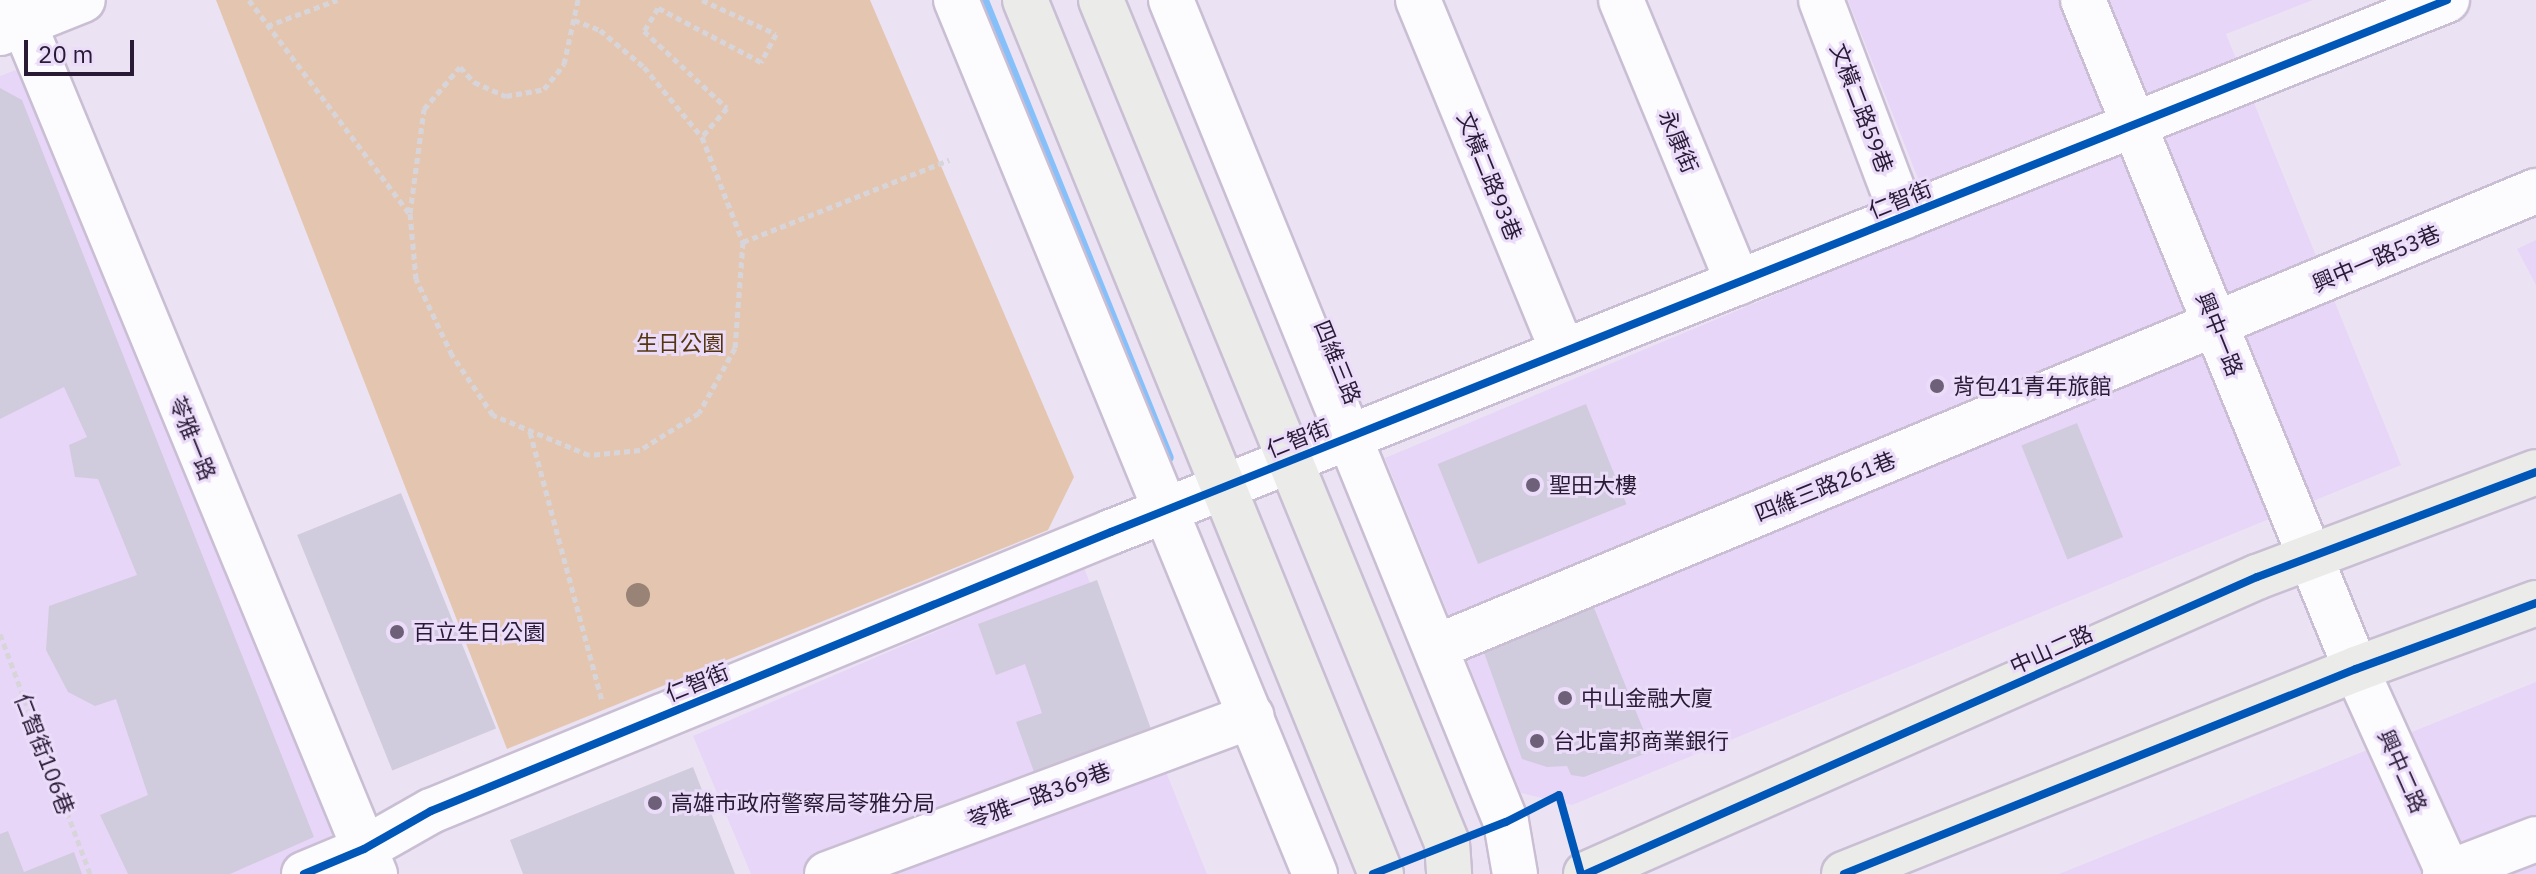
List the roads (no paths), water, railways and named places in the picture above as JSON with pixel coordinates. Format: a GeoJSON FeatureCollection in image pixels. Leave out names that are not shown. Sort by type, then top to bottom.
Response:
{"type":"FeatureCollection","features":[{"type":"Feature","properties":{"kind":"main road"},"geometry":{"type":"LineString","coordinates":[[1025,0],[1381,874]]}},
{"type":"Feature","properties":{"kind":"main road"},"geometry":{"type":"LineString","coordinates":[[1101,0],[1447,843],[1449,874]]}},
{"type":"Feature","properties":{"kind":"main road","name":"中山二路"},"geometry":{"type":"LineString","coordinates":[[1586,874],[2310,556],[2536,472]]}},
{"type":"Feature","properties":{"kind":"main road"},"geometry":{"type":"LineString","coordinates":[[1844,874],[2356,669],[2536,603]]}},
{"type":"Feature","properties":{"kind":"street"},"geometry":{"type":"LineString","coordinates":[[13,19],[83,0]]}},
{"type":"Feature","properties":{"kind":"street"},"geometry":{"type":"LineString","coordinates":[[956,0],[1315,874]]}},
{"type":"Feature","properties":{"kind":"street","name":"四維三路"},"geometry":{"type":"LineString","coordinates":[[1171,0],[1506,822],[1515,874]]}},
{"type":"Feature","properties":{"kind":"street","name":"文橫二路93巷"},"geometry":{"type":"LineString","coordinates":[[1418,0],[1563,352]]}},
{"type":"Feature","properties":{"kind":"street","name":"永康街"},"geometry":{"type":"LineString","coordinates":[[1621,0],[1738,283]]}},
{"type":"Feature","properties":{"kind":"street","name":"文橫二路59巷"},"geometry":{"type":"LineString","coordinates":[[1821,0],[1903,217]]}},
{"type":"Feature","properties":{"kind":"street","name":"興中一路"},"geometry":{"type":"LineString","coordinates":[[2083,0],[2356,669]]}},
{"type":"Feature","properties":{"kind":"street","name":"仁智街"},"geometry":{"type":"LineString","coordinates":[[304,874],[369,862],[431,811],[1167,509],[2134,124],[2349,18],[2447,0]]}},
{"type":"Feature","properties":{"kind":"street","name":"苓雅一路"},"geometry":{"type":"LineString","coordinates":[[13,19],[369,862]]}},
{"type":"Feature","properties":{"kind":"street","name":"興中一路53巷"},"geometry":{"type":"LineString","coordinates":[[2215,324],[2536,191]]}},
{"type":"Feature","properties":{"kind":"street","name":"四維三路261巷"},"geometry":{"type":"LineString","coordinates":[[1436,647],[2215,324]]}},
{"type":"Feature","properties":{"kind":"street","name":"興中二路"},"geometry":{"type":"LineString","coordinates":[[2356,669],[2447,874]]}},
{"type":"Feature","properties":{"kind":"street","name":"苓雅一路369巷"},"geometry":{"type":"LineString","coordinates":[[827,874],[1252,716]]}},
{"type":"Feature","properties":{"kind":"street"},"geometry":{"type":"LineString","coordinates":[[2447,874],[2536,839]]}},
{"type":"Feature","properties":{"kind":"waterway"},"geometry":{"type":"LineString","coordinates":[[983,0],[1168,457]]}},
{"type":"Feature","properties":{"kind":"place","name":"背包41青年旅館"},"geometry":{"type":"Point","coordinates":[1937,386]}},
{"type":"Feature","properties":{"kind":"place","name":"聖田大樓"},"geometry":{"type":"Point","coordinates":[1533,485]}},
{"type":"Feature","properties":{"kind":"place","name":"百立生日公園"},"geometry":{"type":"Point","coordinates":[397,632]}},
{"type":"Feature","properties":{"kind":"place","name":"中山金融大廈"},"geometry":{"type":"Point","coordinates":[1565,698]}},
{"type":"Feature","properties":{"kind":"place","name":"台北富邦商業銀行"},"geometry":{"type":"Point","coordinates":[1537,741]}},
{"type":"Feature","properties":{"kind":"place","name":"高雄市政府警察局苓雅分局"},"geometry":{"type":"Point","coordinates":[655,803]}},
{"type":"Feature","properties":{"kind":"park label","name":"生日公園"},"geometry":{"type":"Point","coordinates":[680,343]}}]}
